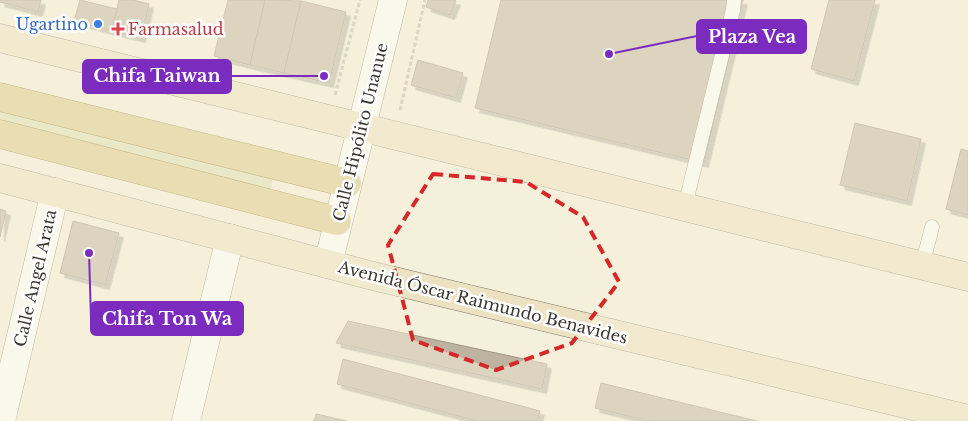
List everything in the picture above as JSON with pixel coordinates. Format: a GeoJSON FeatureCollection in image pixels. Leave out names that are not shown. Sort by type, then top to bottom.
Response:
{"type":"FeatureCollection","features":[{"type":"Feature","properties":{"kind":"main road"},"geometry":{"type":"LineString","coordinates":[[0,38],[968,277]]}},
{"type":"Feature","properties":{"kind":"main road"},"geometry":{"type":"LineString","coordinates":[[0,97],[347,183]]}},
{"type":"Feature","properties":{"kind":"main road"},"geometry":{"type":"LineString","coordinates":[[0,134],[337,221]]}},
{"type":"Feature","properties":{"kind":"main road","name":"Avenida Óscar Raimundo Benavides"},"geometry":{"type":"LineString","coordinates":[[0,178],[328,264],[968,419]]}},
{"type":"Feature","properties":{"kind":"street","name":"Calle Hipólito Unanue"},"geometry":{"type":"LineString","coordinates":[[328,264],[337,221],[393,0]]}},
{"type":"Feature","properties":{"kind":"street","name":"Calle Angel Arata"},"geometry":{"type":"LineString","coordinates":[[1,416],[55,192]]}},
{"type":"Feature","properties":{"kind":"street"},"geometry":{"type":"LineString","coordinates":[[186,421],[230,238]]}},
{"type":"Feature","properties":{"kind":"lane"},"geometry":{"type":"LineString","coordinates":[[685,206],[734,0]]}},
{"type":"Feature","properties":{"kind":"lane"},"geometry":{"type":"LineString","coordinates":[[922,266],[932,227]]}},
{"type":"Feature","properties":{"kind":"path"},"geometry":{"type":"LineString","coordinates":[[335,95],[360,0]]}},
{"type":"Feature","properties":{"kind":"path"},"geometry":{"type":"LineString","coordinates":[[400,110],[425,0]]}},
{"type":"Feature","properties":{"kind":"highlighted area"},"geometry":{"type":"Polygon","coordinates":[[[433,174],[526,182],[583,217],[619,282],[572,343],[496,370],[413,340],[388,245],[433,174]]]}},
{"type":"Feature","properties":{"kind":"green space"},"geometry":{"type":"Polygon","coordinates":[[[0,106],[273,174],[271,192],[0,123],[0,106]]]}},
{"type":"Feature","properties":{"kind":"building"},"geometry":{"type":"Polygon","coordinates":[[[0,0],[41,0],[38,12],[0,2],[0,0]]]}},
{"type":"Feature","properties":{"kind":"building"},"geometry":{"type":"Polygon","coordinates":[[[80,0],[117,9],[112,31],[74,21],[80,0]]]}},
{"type":"Feature","properties":{"kind":"building"},"geometry":{"type":"Polygon","coordinates":[[[119,0],[133,0],[149,4],[141,38],[112,31],[119,0]]]}},
{"type":"Feature","properties":{"kind":"building"},"geometry":{"type":"Polygon","coordinates":[[[228,0],[265,0],[250,65],[214,56],[228,0]]]}},
{"type":"Feature","properties":{"kind":"building"},"geometry":{"type":"Polygon","coordinates":[[[265,0],[301,1],[284,73],[250,65],[265,0]]]}},
{"type":"Feature","properties":{"kind":"building"},"geometry":{"type":"Polygon","coordinates":[[[428,0],[456,1],[450,15],[426,7],[428,0]]]}},
{"type":"Feature","properties":{"kind":"building"},"geometry":{"type":"Polygon","coordinates":[[[501,0],[743,0],[704,163],[475,108],[501,0]]]}},
{"type":"Feature","properties":{"kind":"building"},"geometry":{"type":"Polygon","coordinates":[[[829,0],[875,0],[854,81],[811,69],[829,0]]]}},
{"type":"Feature","properties":{"kind":"building"},"geometry":{"type":"Polygon","coordinates":[[[301,1],[346,12],[329,83],[284,73],[301,1]]]}},
{"type":"Feature","properties":{"kind":"building"},"geometry":{"type":"Polygon","coordinates":[[[418,60],[463,73],[456,98],[411,85],[418,60]]]}},
{"type":"Feature","properties":{"kind":"building"},"geometry":{"type":"Polygon","coordinates":[[[855,123],[921,139],[907,201],[840,185],[855,123]]]}},
{"type":"Feature","properties":{"kind":"building"},"geometry":{"type":"Polygon","coordinates":[[[961,149],[968,151],[968,215],[946,209],[961,149]]]}},
{"type":"Feature","properties":{"kind":"building"},"geometry":{"type":"Polygon","coordinates":[[[0,209],[6,211],[0,237],[0,209]]]}},
{"type":"Feature","properties":{"kind":"building"},"geometry":{"type":"Polygon","coordinates":[[[73,221],[119,233],[105,285],[60,273],[73,221]]]}},
{"type":"Feature","properties":{"kind":"building"},"geometry":{"type":"Polygon","coordinates":[[[348,321],[547,364],[542,389],[336,343],[348,321]]]}},
{"type":"Feature","properties":{"kind":"building"},"geometry":{"type":"Polygon","coordinates":[[[343,359],[540,411],[537,421],[477,421],[337,384],[343,359]]]}},
{"type":"Feature","properties":{"kind":"building"},"geometry":{"type":"Polygon","coordinates":[[[601,383],[757,421],[649,421],[595,408],[601,383]]]}},
{"type":"Feature","properties":{"kind":"building"},"geometry":{"type":"Polygon","coordinates":[[[316,414],[347,421],[314,421],[316,414]]]}},
{"type":"Feature","properties":{"kind":"place","name":"Ugartino"},"geometry":{"type":"Point","coordinates":[98,24]}},
{"type":"Feature","properties":{"kind":"place","name":"Farmasalud"},"geometry":{"type":"Point","coordinates":[118,29]}},
{"type":"Feature","properties":{"kind":"place","name":"Plaza Vea"},"geometry":{"type":"Point","coordinates":[609,54]}},
{"type":"Feature","properties":{"kind":"place","name":"Chifa Taiwan"},"geometry":{"type":"Point","coordinates":[324,76]}},
{"type":"Feature","properties":{"kind":"place","name":"Chifa Ton Wa"},"geometry":{"type":"Point","coordinates":[89,253]}}]}
